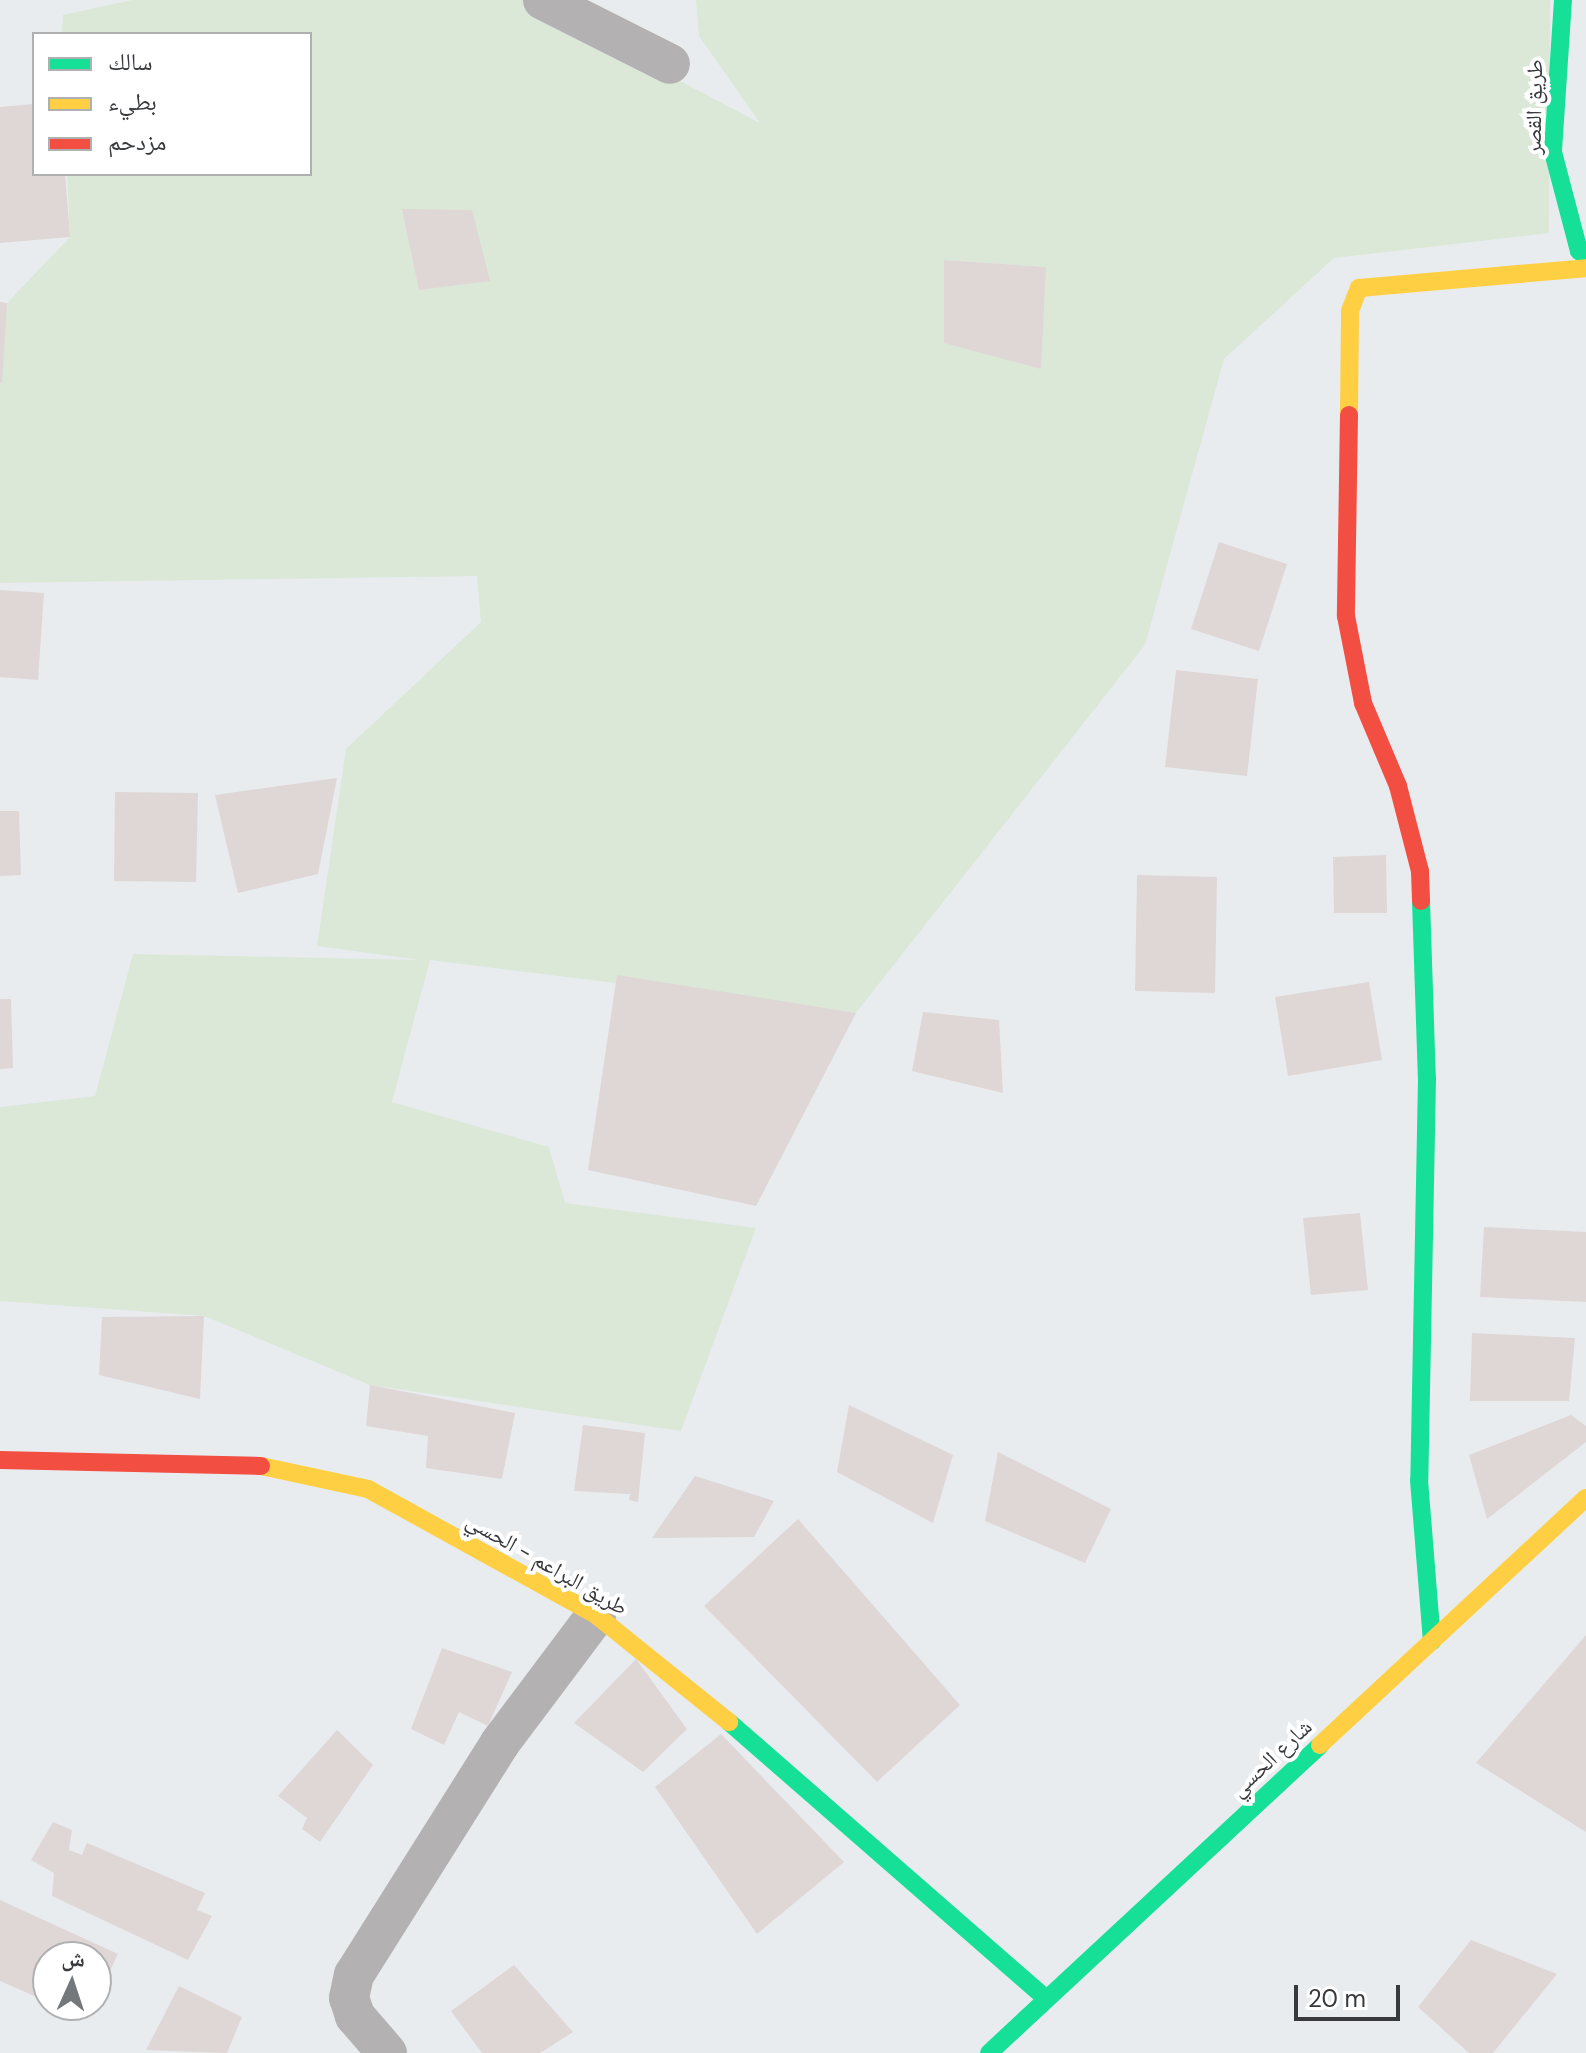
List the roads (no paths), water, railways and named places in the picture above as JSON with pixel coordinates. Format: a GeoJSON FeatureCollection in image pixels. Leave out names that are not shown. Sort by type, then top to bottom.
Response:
{"type":"FeatureCollection","features":[{"type":"Feature","properties":{"kind":"street"},"geometry":{"type":"LineString","coordinates":[[543,0],[670,64]]}},
{"type":"Feature","properties":{"kind":"street","name":"طريق القصر"},"geometry":{"type":"LineString","coordinates":[[1563,0],[1553,152],[1579,251],[1586,256]]}},
{"type":"Feature","properties":{"kind":"street"},"geometry":{"type":"LineString","coordinates":[[1432,1641],[1419,1480],[1427,1079],[1420,871],[1398,786],[1363,703],[1346,616],[1350,311],[1359,288],[1389,282],[1586,268]]}},
{"type":"Feature","properties":{"kind":"street","name":"طريق البراعم - الحسي"},"geometry":{"type":"LineString","coordinates":[[0,1460],[271,1466],[368,1489],[596,1615],[673,1674],[1046,1999]]}},
{"type":"Feature","properties":{"kind":"street","name":"شارع الحسي"},"geometry":{"type":"LineString","coordinates":[[989,2053],[1586,1498]]}},
{"type":"Feature","properties":{"kind":"street"},"geometry":{"type":"LineString","coordinates":[[387,2053],[355,2016],[349,1998],[354,1975],[500,1743],[596,1615]]}}]}
